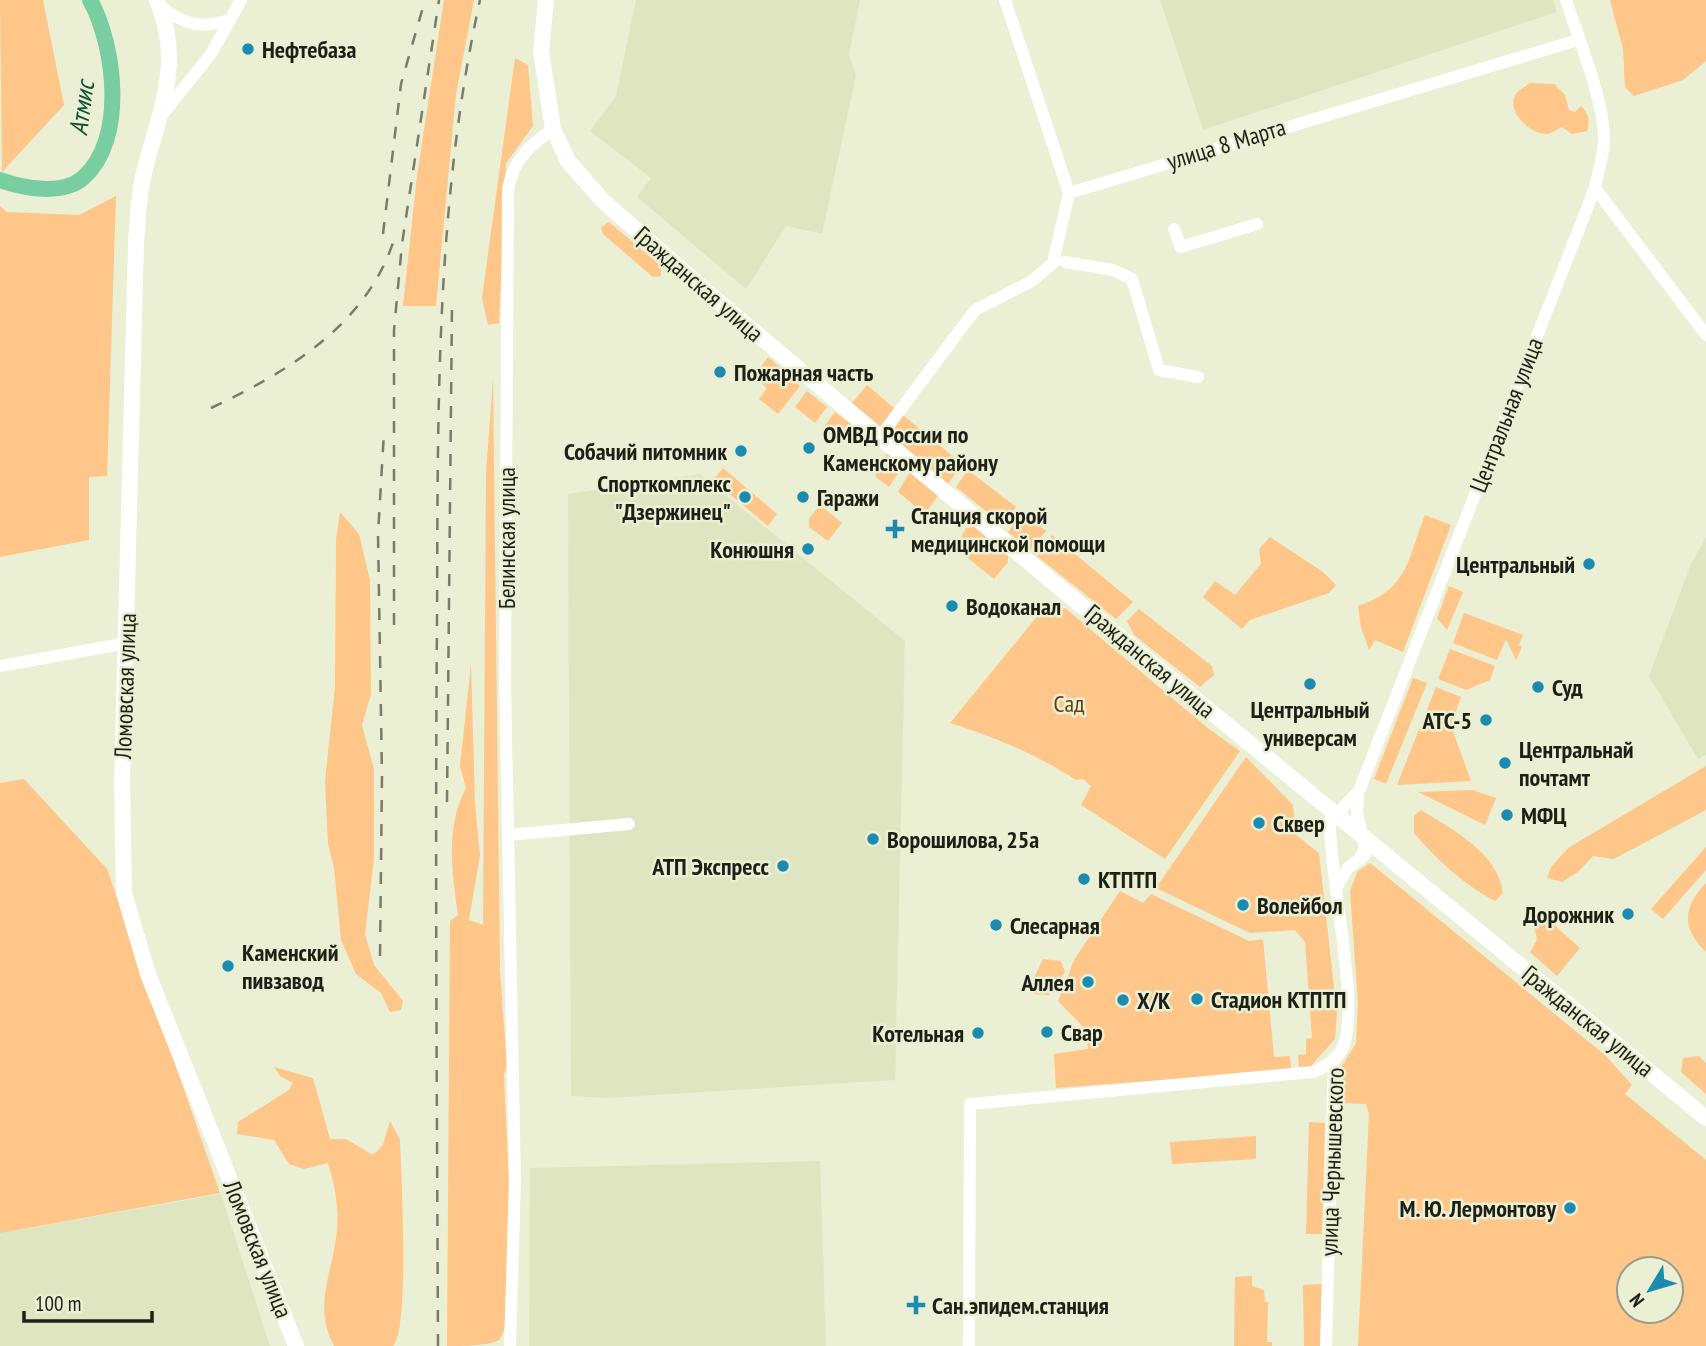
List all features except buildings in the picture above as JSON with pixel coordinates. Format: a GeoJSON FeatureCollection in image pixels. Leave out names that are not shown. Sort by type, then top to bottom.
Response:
{"type":"FeatureCollection","features":[{"type":"Feature","properties":{"kind":"main road"},"geometry":{"type":"LineString","coordinates":[[546,0],[541,51],[553,129]]}},
{"type":"Feature","properties":{"kind":"main road","name":"Ломовская улица"},"geometry":{"type":"LineString","coordinates":[[159,3],[169,40],[167,96],[143,175],[136,243],[122,793],[124,893],[148,974],[296,1346]]}},
{"type":"Feature","properties":{"kind":"main road","name":"Гражданская улица"},"geometry":{"type":"LineString","coordinates":[[553,129],[568,161],[603,201],[880,437],[1370,844],[1706,1118]]}},
{"type":"Feature","properties":{"kind":"street"},"geometry":{"type":"LineString","coordinates":[[161,116],[211,54],[241,0]]}},
{"type":"Feature","properties":{"kind":"street"},"geometry":{"type":"LineString","coordinates":[[880,437],[975,310],[1032,281],[1053,263],[1069,193],[1005,0]]}},
{"type":"Feature","properties":{"kind":"street","name":"Центральная улица"},"geometry":{"type":"LineString","coordinates":[[1339,818],[1359,791],[1595,188],[1604,139],[1600,110],[1566,0]]}},
{"type":"Feature","properties":{"kind":"street"},"geometry":{"type":"LineString","coordinates":[[159,3],[190,23],[207,26],[230,20]]}},
{"type":"Feature","properties":{"kind":"street","name":"улица 8 Марта"},"geometry":{"type":"LineString","coordinates":[[1069,193],[1578,40]]}},
{"type":"Feature","properties":{"kind":"street","name":"Белинская улица"},"geometry":{"type":"LineString","coordinates":[[510,1346],[514,1180],[510,1096],[512,1043],[505,684],[508,189],[516,160],[528,147],[553,129]]}},
{"type":"Feature","properties":{"kind":"street"},"geometry":{"type":"LineString","coordinates":[[1595,188],[1705,333]]}},
{"type":"Feature","properties":{"kind":"street"},"geometry":{"type":"LineString","coordinates":[[1174,229],[1181,247],[1257,224]]}},
{"type":"Feature","properties":{"kind":"street"},"geometry":{"type":"LineString","coordinates":[[1065,262],[1113,270],[1132,279],[1159,370],[1198,377]]}},
{"type":"Feature","properties":{"kind":"street"},"geometry":{"type":"LineString","coordinates":[[0,666],[127,643]]}},
{"type":"Feature","properties":{"kind":"street","name":"улица Чернышевского"},"geometry":{"type":"LineString","coordinates":[[1326,1346],[1334,1060],[1342,1049],[1348,1014],[1336,888],[1339,818],[1359,791]]}},
{"type":"Feature","properties":{"kind":"street"},"geometry":{"type":"LineString","coordinates":[[508,835],[629,824]]}},
{"type":"Feature","properties":{"kind":"street"},"geometry":{"type":"LineString","coordinates":[[1336,888],[1348,867],[1360,858],[1370,844]]}},
{"type":"Feature","properties":{"kind":"street"},"geometry":{"type":"LineString","coordinates":[[969,1346],[970,1104],[1313,1072],[1334,1060]]}},
{"type":"Feature","properties":{"kind":"shaded area"},"geometry":{"type":"Polygon","coordinates":[[[636,0],[860,0],[849,54],[856,75],[822,234],[786,226],[746,289],[637,197],[651,178],[590,131],[616,96],[636,0]]]}},
{"type":"Feature","properties":{"kind":"shaded area"},"geometry":{"type":"Polygon","coordinates":[[[1160,0],[1553,0],[1557,12],[1203,130],[1160,0]]]}},
{"type":"Feature","properties":{"kind":"shaded area"},"geometry":{"type":"Polygon","coordinates":[[[700,474],[905,641],[895,1080],[607,1098],[571,1096],[568,494],[700,474]]]}},
{"type":"Feature","properties":{"kind":"shaded area"},"geometry":{"type":"Polygon","coordinates":[[[1706,537],[1706,755],[1698,759],[1649,676],[1691,564],[1706,537]]]}},
{"type":"Feature","properties":{"kind":"shaded area"},"geometry":{"type":"Polygon","coordinates":[[[820,1161],[826,1346],[529,1346],[530,1168],[820,1161]]]}},
{"type":"Feature","properties":{"kind":"shaded area"},"geometry":{"type":"Polygon","coordinates":[[[221,1194],[270,1346],[0,1346],[0,1233],[221,1194]]]}},
{"type":"Feature","properties":{"kind":"green space"},"geometry":{"type":"Polygon","coordinates":[[[0,0],[43,0],[64,105],[2,172],[0,0]]]}},
{"type":"Feature","properties":{"kind":"green space"},"geometry":{"type":"Polygon","coordinates":[[[444,0],[474,0],[456,94],[436,306],[403,306],[417,176],[444,0]]]}},
{"type":"Feature","properties":{"kind":"green space"},"geometry":{"type":"Polygon","coordinates":[[[1610,0],[1706,0],[1706,61],[1683,80],[1634,96],[1625,87],[1623,49],[1610,0]]]}},
{"type":"Feature","properties":{"kind":"green space"},"geometry":{"type":"Polygon","coordinates":[[[515,58],[528,65],[533,126],[506,163],[499,323],[488,325],[482,298],[515,58]]]}},
{"type":"Feature","properties":{"kind":"green space"},"geometry":{"type":"Polygon","coordinates":[[[1530,83],[1554,84],[1565,95],[1569,110],[1575,112],[1581,106],[1588,117],[1587,131],[1572,134],[1562,127],[1547,134],[1527,126],[1516,114],[1513,100],[1517,93],[1530,83]]]}},
{"type":"Feature","properties":{"kind":"green space"},"geometry":{"type":"Polygon","coordinates":[[[116,196],[107,476],[89,477],[89,540],[0,557],[0,206],[7,212],[79,215],[116,196]]]}},
{"type":"Feature","properties":{"kind":"green space"},"geometry":{"type":"Polygon","coordinates":[[[609,222],[661,266],[661,276],[653,277],[603,234],[601,227],[609,222]]]}},
{"type":"Feature","properties":{"kind":"green space"},"geometry":{"type":"Polygon","coordinates":[[[768,357],[800,386],[778,414],[759,399],[767,388],[754,377],[768,357]]]}},
{"type":"Feature","properties":{"kind":"green space"},"geometry":{"type":"Polygon","coordinates":[[[493,378],[500,971],[507,1067],[504,1074],[510,1214],[509,1296],[505,1324],[499,1340],[482,1345],[447,1346],[450,921],[458,915],[452,850],[455,818],[466,788],[460,766],[471,664],[475,804],[480,855],[469,920],[483,925],[486,473],[493,378]]]}},
{"type":"Feature","properties":{"kind":"green space"},"geometry":{"type":"Polygon","coordinates":[[[867,385],[895,409],[882,428],[852,403],[867,385]]]}},
{"type":"Feature","properties":{"kind":"green space"},"geometry":{"type":"Polygon","coordinates":[[[807,391],[827,407],[815,423],[795,407],[807,391]]]}},
{"type":"Feature","properties":{"kind":"green space"},"geometry":{"type":"Polygon","coordinates":[[[835,412],[862,433],[853,444],[846,438],[841,444],[822,429],[835,412]]]}},
{"type":"Feature","properties":{"kind":"green space"},"geometry":{"type":"Polygon","coordinates":[[[903,415],[962,464],[948,484],[890,434],[903,415]]]}},
{"type":"Feature","properties":{"kind":"green space"},"geometry":{"type":"Polygon","coordinates":[[[888,453],[903,466],[889,487],[876,477],[875,469],[888,453]]]}},
{"type":"Feature","properties":{"kind":"green space","name":"Спорткомплекс \"Дзержинец\""},"geometry":{"type":"Polygon","coordinates":[[[723,468],[777,514],[768,526],[713,480],[723,468]]]}},
{"type":"Feature","properties":{"kind":"green space"},"geometry":{"type":"Polygon","coordinates":[[[911,470],[939,494],[925,514],[898,492],[911,470]]]}},
{"type":"Feature","properties":{"kind":"green space"},"geometry":{"type":"Polygon","coordinates":[[[968,470],[1016,507],[1002,524],[956,487],[968,470]]]}},
{"type":"Feature","properties":{"kind":"green space"},"geometry":{"type":"Polygon","coordinates":[[[820,505],[842,523],[828,541],[809,527],[809,519],[820,505]]]}},
{"type":"Feature","properties":{"kind":"green space"},"geometry":{"type":"Polygon","coordinates":[[[340,512],[359,534],[370,580],[371,694],[362,725],[374,769],[374,858],[365,934],[374,965],[403,1001],[401,1010],[390,1012],[381,993],[356,974],[341,940],[334,868],[328,843],[325,781],[335,686],[336,540],[340,512]]]}},
{"type":"Feature","properties":{"kind":"green space"},"geometry":{"type":"Polygon","coordinates":[[[1023,513],[1046,531],[1030,550],[1008,532],[1023,513]]]}},
{"type":"Feature","properties":{"kind":"green space"},"geometry":{"type":"Polygon","coordinates":[[[1425,515],[1451,525],[1403,652],[1375,640],[1369,650],[1361,627],[1358,606],[1375,599],[1397,582],[1404,571],[1425,515]]]}},
{"type":"Feature","properties":{"kind":"green space"},"geometry":{"type":"Polygon","coordinates":[[[975,527],[1008,556],[1008,562],[994,579],[955,548],[966,528],[975,527]]]}},
{"type":"Feature","properties":{"kind":"green space"},"geometry":{"type":"Polygon","coordinates":[[[1052,535],[1133,602],[1116,619],[1037,556],[1052,535]]]}},
{"type":"Feature","properties":{"kind":"green space"},"geometry":{"type":"Polygon","coordinates":[[[1270,537],[1323,572],[1336,585],[1329,593],[1250,620],[1242,629],[1203,597],[1215,581],[1235,595],[1261,564],[1259,549],[1270,537]]]}},
{"type":"Feature","properties":{"kind":"green space"},"geometry":{"type":"Polygon","coordinates":[[[1449,586],[1463,592],[1447,630],[1437,618],[1449,586]]]}},
{"type":"Feature","properties":{"kind":"green space","name":"Сад"},"geometry":{"type":"Polygon","coordinates":[[[1065,608],[1209,729],[1240,751],[1165,859],[1081,805],[1091,786],[1083,779],[1076,780],[1015,747],[950,723],[1039,614],[1065,608]]]}},
{"type":"Feature","properties":{"kind":"green space"},"geometry":{"type":"Polygon","coordinates":[[[1139,609],[1212,666],[1214,675],[1200,687],[1134,635],[1127,621],[1139,609]]]}},
{"type":"Feature","properties":{"kind":"green space"},"geometry":{"type":"Polygon","coordinates":[[[1464,613],[1523,635],[1519,645],[1515,643],[1522,647],[1516,660],[1506,639],[1497,660],[1453,643],[1464,613]]]}},
{"type":"Feature","properties":{"kind":"green space"},"geometry":{"type":"Polygon","coordinates":[[[1450,649],[1495,666],[1490,680],[1466,690],[1438,679],[1450,649]]]}},
{"type":"Feature","properties":{"kind":"green space"},"geometry":{"type":"Polygon","coordinates":[[[1413,678],[1427,683],[1386,784],[1374,779],[1413,678]]]}},
{"type":"Feature","properties":{"kind":"green space"},"geometry":{"type":"Polygon","coordinates":[[[1436,687],[1461,697],[1451,726],[1471,781],[1397,785],[1436,687]]]}},
{"type":"Feature","properties":{"kind":"green space"},"geometry":{"type":"Polygon","coordinates":[[[1246,757],[1293,805],[1296,835],[1319,853],[1337,1014],[1335,1039],[1310,1067],[1299,1069],[1298,1055],[1306,1054],[1306,1039],[1312,1038],[1305,942],[1295,930],[1250,933],[1156,888],[1246,757]]]}},
{"type":"Feature","properties":{"kind":"green space"},"geometry":{"type":"Polygon","coordinates":[[[1706,766],[1706,810],[1614,859],[1593,856],[1578,872],[1562,882],[1547,878],[1551,867],[1568,848],[1706,766]]]}},
{"type":"Feature","properties":{"kind":"green space"},"geometry":{"type":"Polygon","coordinates":[[[24,779],[107,869],[220,1193],[0,1233],[0,783],[24,779]]]}},
{"type":"Feature","properties":{"kind":"green space"},"geometry":{"type":"Polygon","coordinates":[[[1472,790],[1496,798],[1485,825],[1418,792],[1472,790]]]}},
{"type":"Feature","properties":{"kind":"green space"},"geometry":{"type":"Polygon","coordinates":[[[1421,810],[1460,834],[1493,866],[1503,893],[1495,901],[1451,871],[1414,833],[1414,816],[1421,810]]]}},
{"type":"Feature","properties":{"kind":"green space"},"geometry":{"type":"Polygon","coordinates":[[[1706,847],[1706,870],[1663,919],[1651,909],[1706,847]]]}},
{"type":"Feature","properties":{"kind":"green space"},"geometry":{"type":"Polygon","coordinates":[[[1370,863],[1606,1056],[1632,1085],[1625,1094],[1706,1160],[1706,1346],[1358,1346],[1369,1114],[1366,1104],[1342,1103],[1342,1066],[1356,1043],[1358,1002],[1350,891],[1357,872],[1370,863]]]}},
{"type":"Feature","properties":{"kind":"green space"},"geometry":{"type":"Polygon","coordinates":[[[1706,883],[1706,952],[1692,935],[1688,918],[1692,901],[1706,883]]]}},
{"type":"Feature","properties":{"kind":"green space"},"geometry":{"type":"Polygon","coordinates":[[[1120,891],[1143,903],[1151,894],[1249,941],[1263,939],[1274,1057],[1290,1056],[1291,1070],[1056,1088],[1054,1054],[1088,1049],[1086,1030],[1058,1001],[1074,960],[1120,891]]]}},
{"type":"Feature","properties":{"kind":"green space"},"geometry":{"type":"Polygon","coordinates":[[[1545,917],[1580,948],[1557,976],[1530,952],[1537,940],[1534,925],[1545,917]]]}},
{"type":"Feature","properties":{"kind":"green space"},"geometry":{"type":"Polygon","coordinates":[[[1043,959],[1061,961],[1065,972],[1049,995],[1034,994],[1034,978],[1043,959]]]}},
{"type":"Feature","properties":{"kind":"green space"},"geometry":{"type":"Polygon","coordinates":[[[1699,1056],[1706,1063],[1706,1094],[1681,1072],[1683,1058],[1699,1056]]]}},
{"type":"Feature","properties":{"kind":"green space"},"geometry":{"type":"Polygon","coordinates":[[[274,1067],[313,1078],[330,1139],[346,1139],[373,1155],[383,1145],[390,1121],[400,1139],[403,1282],[398,1334],[393,1346],[334,1346],[328,1332],[325,1293],[338,1220],[328,1163],[304,1169],[289,1164],[274,1140],[237,1134],[238,1122],[289,1090],[293,1083],[280,1076],[274,1067]]]}},
{"type":"Feature","properties":{"kind":"green space"},"geometry":{"type":"Polygon","coordinates":[[[1309,1122],[1325,1123],[1322,1234],[1306,1234],[1309,1122]]]}},
{"type":"Feature","properties":{"kind":"green space"},"geometry":{"type":"Polygon","coordinates":[[[1256,1136],[1256,1159],[1172,1164],[1170,1142],[1256,1136]]]}},
{"type":"Feature","properties":{"kind":"green space"},"geometry":{"type":"Polygon","coordinates":[[[1252,1276],[1252,1286],[1264,1290],[1265,1302],[1268,1302],[1267,1342],[1272,1342],[1272,1346],[1234,1346],[1235,1277],[1252,1276]]]}},
{"type":"Feature","properties":{"kind":"green space"},"geometry":{"type":"Polygon","coordinates":[[[1323,1284],[1322,1346],[1304,1346],[1303,1285],[1323,1284]]]}},
{"type":"Feature","properties":{"kind":"waterway","name":"Атмис"},"geometry":{"type":"LineString","coordinates":[[0,180],[31,188],[54,189],[74,184],[83,178],[97,161],[106,140],[111,117],[112,92],[106,41],[90,0]]}},
{"type":"Feature","properties":{"kind":"railway"},"geometry":{"type":"LineString","coordinates":[[383,234],[401,84],[425,0]]}},
{"type":"Feature","properties":{"kind":"railway"},"geometry":{"type":"LineString","coordinates":[[394,625],[394,330],[402,244],[439,0]]}},
{"type":"Feature","properties":{"kind":"railway"},"geometry":{"type":"LineString","coordinates":[[438,1346],[436,802],[439,387],[454,154],[480,0]]}},
{"type":"Feature","properties":{"kind":"railway"},"geometry":{"type":"LineString","coordinates":[[211,408],[270,378],[324,340],[368,293],[384,265],[396,233]]}},
{"type":"Feature","properties":{"kind":"railway"},"geometry":{"type":"LineString","coordinates":[[447,802],[452,305]]}},
{"type":"Feature","properties":{"kind":"railway"},"geometry":{"type":"LineString","coordinates":[[380,956],[382,776],[378,534],[384,432]]}},
{"type":"Feature","properties":{"kind":"place","name":"Нефтебаза"},"geometry":{"type":"Point","coordinates":[248,49]}},
{"type":"Feature","properties":{"kind":"place","name":"Пожарная часть"},"geometry":{"type":"Point","coordinates":[720,372]}},
{"type":"Feature","properties":{"kind":"place","name":"ОМВД России по Каменскому району"},"geometry":{"type":"Point","coordinates":[809,448]}},
{"type":"Feature","properties":{"kind":"place","name":"Собачий питомник"},"geometry":{"type":"Point","coordinates":[741,451]}},
{"type":"Feature","properties":{"kind":"place","name":"Спорткомплекс \"Дзержинец\""},"geometry":{"type":"Point","coordinates":[745,497]}},
{"type":"Feature","properties":{"kind":"place","name":"Гаражи"},"geometry":{"type":"Point","coordinates":[803,497]}},
{"type":"Feature","properties":{"kind":"place","name":"Станция скорой медицинской помощи"},"geometry":{"type":"Point","coordinates":[895,529]}},
{"type":"Feature","properties":{"kind":"place","name":"Конюшня"},"geometry":{"type":"Point","coordinates":[808,549]}},
{"type":"Feature","properties":{"kind":"place","name":"Центральный"},"geometry":{"type":"Point","coordinates":[1589,564]}},
{"type":"Feature","properties":{"kind":"place","name":"Водоканал"},"geometry":{"type":"Point","coordinates":[952,606]}},
{"type":"Feature","properties":{"kind":"place","name":"Центральный универсам"},"geometry":{"type":"Point","coordinates":[1310,684]}},
{"type":"Feature","properties":{"kind":"place","name":"Суд"},"geometry":{"type":"Point","coordinates":[1538,687]}},
{"type":"Feature","properties":{"kind":"place","name":"АТС-5"},"geometry":{"type":"Point","coordinates":[1486,720]}},
{"type":"Feature","properties":{"kind":"place","name":"Центральнай почтамт"},"geometry":{"type":"Point","coordinates":[1505,763]}},
{"type":"Feature","properties":{"kind":"place","name":"МФЦ"},"geometry":{"type":"Point","coordinates":[1507,815]}},
{"type":"Feature","properties":{"kind":"place","name":"Сквер"},"geometry":{"type":"Point","coordinates":[1259,823]}},
{"type":"Feature","properties":{"kind":"place","name":"Ворошилова, 25а"},"geometry":{"type":"Point","coordinates":[873,839]}},
{"type":"Feature","properties":{"kind":"place","name":"АТП Экспресс"},"geometry":{"type":"Point","coordinates":[783,866]}},
{"type":"Feature","properties":{"kind":"place","name":"КТПТП"},"geometry":{"type":"Point","coordinates":[1084,879]}},
{"type":"Feature","properties":{"kind":"place","name":"Волейбол"},"geometry":{"type":"Point","coordinates":[1243,905]}},
{"type":"Feature","properties":{"kind":"place","name":"Дорожник"},"geometry":{"type":"Point","coordinates":[1628,914]}},
{"type":"Feature","properties":{"kind":"place","name":"Слесарная"},"geometry":{"type":"Point","coordinates":[996,925]}},
{"type":"Feature","properties":{"kind":"place","name":"Каменский пивзавод"},"geometry":{"type":"Point","coordinates":[228,966]}},
{"type":"Feature","properties":{"kind":"place","name":"Аллея"},"geometry":{"type":"Point","coordinates":[1088,982]}},
{"type":"Feature","properties":{"kind":"place","name":"Стадион КТПТП"},"geometry":{"type":"Point","coordinates":[1197,999]}},
{"type":"Feature","properties":{"kind":"place","name":"Х/К"},"geometry":{"type":"Point","coordinates":[1123,1000]}},
{"type":"Feature","properties":{"kind":"place","name":"Свар"},"geometry":{"type":"Point","coordinates":[1047,1032]}},
{"type":"Feature","properties":{"kind":"place","name":"Котельная"},"geometry":{"type":"Point","coordinates":[978,1033]}},
{"type":"Feature","properties":{"kind":"place","name":"М. Ю. Лермонтову"},"geometry":{"type":"Point","coordinates":[1570,1208]}},
{"type":"Feature","properties":{"kind":"place","name":"Сан.эпидем.станция"},"geometry":{"type":"Point","coordinates":[916,1305]}}]}
